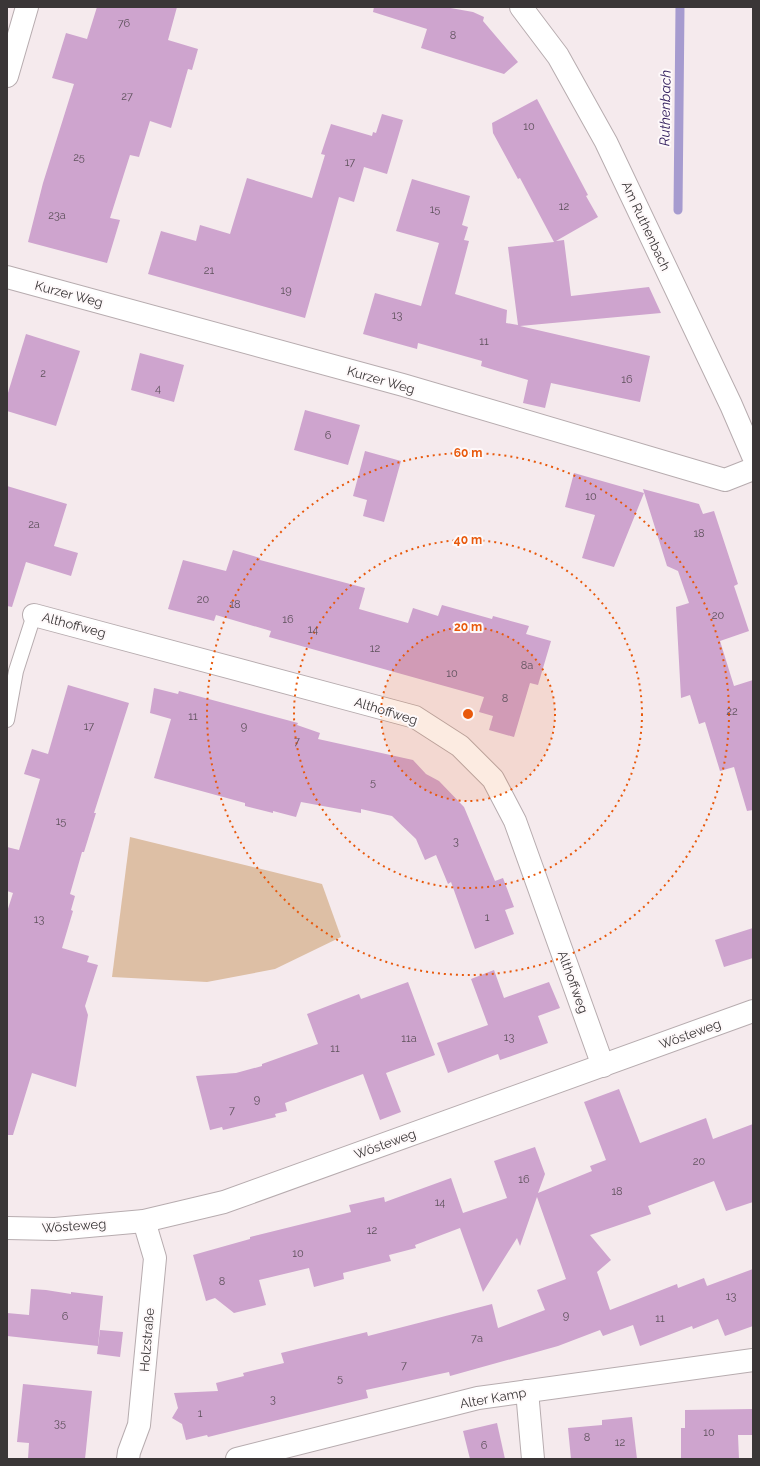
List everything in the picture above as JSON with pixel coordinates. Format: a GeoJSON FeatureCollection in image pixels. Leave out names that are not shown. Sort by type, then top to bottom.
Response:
{"type":"FeatureCollection","features":[{"type":"Feature","properties":{"kind":"street"},"geometry":{"type":"LineString","coordinates":[[7,76],[27,7]]}},
{"type":"Feature","properties":{"kind":"street","name":"Am Ruthenbach"},"geometry":{"type":"LineString","coordinates":[[522,7],[558,56],[606,142],[731,405],[753,456]]}},
{"type":"Feature","properties":{"kind":"street","name":"Kurzer Weg"},"geometry":{"type":"LineString","coordinates":[[7,277],[404,385],[725,480],[753,469]]}},
{"type":"Feature","properties":{"kind":"street","name":"Althoffweg"},"geometry":{"type":"LineString","coordinates":[[34,615],[415,717],[460,746],[493,779],[515,821],[603,1066]]}},
{"type":"Feature","properties":{"kind":"street","name":"Wösteweg"},"geometry":{"type":"LineString","coordinates":[[7,1228],[55,1229],[144,1221],[224,1202],[753,1011]]}},
{"type":"Feature","properties":{"kind":"street","name":"Holzstraße"},"geometry":{"type":"LineString","coordinates":[[128,1459],[129,1452],[139,1425],[155,1258],[144,1221]]}},
{"type":"Feature","properties":{"kind":"street","name":"Alter Kamp"},"geometry":{"type":"LineString","coordinates":[[237,1459],[478,1398],[753,1360]]}},
{"type":"Feature","properties":{"kind":"street"},"geometry":{"type":"LineString","coordinates":[[527,1391],[533,1459]]}},
{"type":"Feature","properties":{"kind":"lane"},"geometry":{"type":"LineString","coordinates":[[7,720],[16,671],[34,615]]}},
{"type":"Feature","properties":{"kind":"shaded area"},"geometry":{"type":"Polygon","coordinates":[[[130,837],[322,884],[341,937],[275,969],[207,982],[112,977],[130,837]]]}},
{"type":"Feature","properties":{"kind":"building"},"geometry":{"type":"Polygon","coordinates":[[[97,7],[177,7],[168,40],[198,49],[192,70],[188,69],[171,128],[150,121],[139,157],[130,155],[110,218],[120,220],[107,263],[28,242],[43,183],[74,84],[52,78],[66,33],[87,39],[97,7]]]}},
{"type":"Feature","properties":{"kind":"building"},"geometry":{"type":"Polygon","coordinates":[[[374,7],[445,7],[473,12],[484,17],[483,21],[518,62],[504,74],[421,48],[427,29],[373,12],[374,7]]]}},
{"type":"Feature","properties":{"kind":"building"},"geometry":{"type":"Polygon","coordinates":[[[537,99],[588,195],[586,196],[598,217],[556,241],[564,240],[571,296],[649,287],[661,313],[520,326],[650,356],[640,402],[551,383],[545,408],[523,403],[528,380],[481,366],[482,361],[418,343],[417,349],[363,334],[375,293],[421,306],[439,243],[396,231],[412,179],[470,196],[462,225],[468,227],[464,240],[469,241],[455,294],[507,310],[506,323],[518,325],[508,247],[554,242],[520,178],[518,179],[493,133],[492,123],[537,99]]]}},
{"type":"Feature","properties":{"kind":"building"},"geometry":{"type":"Polygon","coordinates":[[[382,114],[403,120],[387,174],[364,167],[354,202],[339,197],[305,318],[148,274],[161,231],[196,241],[200,225],[230,234],[247,178],[312,198],[325,155],[321,154],[331,124],[372,136],[373,132],[376,133],[382,114]]]}},
{"type":"Feature","properties":{"kind":"building"},"geometry":{"type":"Polygon","coordinates":[[[26,334],[80,351],[56,426],[7,411],[7,396],[26,334]]]}},
{"type":"Feature","properties":{"kind":"building"},"geometry":{"type":"Polygon","coordinates":[[[140,353],[184,365],[174,402],[131,390],[140,353]]]}},
{"type":"Feature","properties":{"kind":"building"},"geometry":{"type":"Polygon","coordinates":[[[305,410],[360,425],[348,465],[294,450],[305,410]]]}},
{"type":"Feature","properties":{"kind":"building"},"geometry":{"type":"Polygon","coordinates":[[[365,451],[401,461],[384,522],[363,516],[367,500],[353,496],[365,451]]]}},
{"type":"Feature","properties":{"kind":"building"},"geometry":{"type":"Polygon","coordinates":[[[574,473],[644,493],[614,567],[582,558],[595,515],[565,507],[574,473]]]}},
{"type":"Feature","properties":{"kind":"building"},"geometry":{"type":"Polygon","coordinates":[[[7,486],[67,504],[54,546],[78,553],[71,576],[26,562],[12,607],[7,606],[7,486]]]}},
{"type":"Feature","properties":{"kind":"building"},"geometry":{"type":"Polygon","coordinates":[[[643,489],[699,504],[703,514],[714,511],[738,584],[734,586],[749,631],[720,641],[734,686],[753,680],[753,810],[747,811],[734,767],[720,771],[705,722],[699,724],[690,695],[681,698],[676,607],[689,603],[678,571],[667,566],[643,489]]]}},
{"type":"Feature","properties":{"kind":"building"},"geometry":{"type":"Polygon","coordinates":[[[233,550],[260,558],[260,560],[365,588],[359,609],[408,623],[413,608],[438,616],[442,605],[492,619],[493,616],[529,626],[526,634],[551,641],[538,685],[530,683],[514,737],[489,730],[493,716],[479,712],[484,697],[269,637],[271,631],[216,615],[214,621],[168,609],[183,560],[226,571],[233,550]]]}},
{"type":"Feature","properties":{"kind":"building"},"geometry":{"type":"Polygon","coordinates":[[[68,685],[129,703],[70,894],[75,896],[71,910],[73,911],[62,948],[89,956],[87,962],[98,965],[85,1006],[88,1015],[76,1087],[32,1073],[13,1135],[7,1135],[7,912],[13,893],[7,891],[7,847],[19,850],[40,779],[24,774],[32,749],[48,754],[68,685]]]}},
{"type":"Feature","properties":{"kind":"building"},"geometry":{"type":"Polygon","coordinates":[[[154,688],[178,694],[179,691],[298,723],[297,725],[320,733],[318,739],[413,760],[426,774],[439,781],[464,807],[495,881],[503,878],[514,907],[505,910],[514,934],[475,949],[451,882],[448,884],[436,855],[425,860],[416,839],[392,816],[361,809],[361,813],[301,802],[296,817],[245,806],[245,803],[154,778],[171,719],[150,713],[154,688]]]}},
{"type":"Feature","properties":{"kind":"building"},"geometry":{"type":"Polygon","coordinates":[[[753,928],[753,958],[724,967],[715,940],[753,928]]]}},
{"type":"Feature","properties":{"kind":"building"},"geometry":{"type":"Polygon","coordinates":[[[494,970],[504,998],[549,982],[560,1008],[538,1016],[548,1043],[500,1060],[498,1054],[448,1073],[437,1043],[488,1025],[471,979],[494,970]]]}},
{"type":"Feature","properties":{"kind":"building"},"geometry":{"type":"Polygon","coordinates":[[[408,982],[435,1055],[386,1073],[401,1112],[380,1120],[363,1074],[285,1103],[287,1111],[275,1114],[276,1117],[223,1130],[222,1127],[210,1130],[196,1076],[236,1073],[262,1066],[262,1064],[318,1044],[307,1014],[359,994],[361,999],[408,982]]]}},
{"type":"Feature","properties":{"kind":"building"},"geometry":{"type":"Polygon","coordinates":[[[619,1089],[640,1143],[706,1118],[713,1139],[753,1124],[753,1202],[726,1211],[714,1181],[648,1206],[651,1214],[590,1235],[611,1260],[597,1272],[610,1310],[677,1284],[678,1288],[704,1278],[707,1286],[753,1269],[753,1326],[725,1336],[718,1319],[693,1329],[692,1326],[640,1346],[633,1325],[603,1336],[600,1330],[558,1346],[450,1376],[449,1372],[366,1390],[368,1398],[208,1437],[207,1435],[186,1440],[182,1424],[172,1418],[178,1408],[174,1393],[218,1391],[216,1383],[244,1376],[243,1373],[284,1363],[281,1353],[367,1332],[368,1336],[492,1304],[498,1328],[545,1310],[537,1290],[566,1279],[537,1197],[520,1246],[517,1238],[483,1292],[460,1228],[415,1245],[416,1248],[389,1255],[391,1261],[343,1273],[344,1279],[314,1287],[309,1268],[259,1280],[266,1305],[234,1313],[215,1298],[206,1301],[193,1255],[250,1239],[250,1237],[351,1212],[349,1205],[384,1197],[385,1202],[451,1178],[463,1213],[507,1198],[494,1161],[535,1147],[545,1174],[538,1193],[592,1171],[590,1166],[606,1160],[584,1102],[619,1089]]]}},
{"type":"Feature","properties":{"kind":"building"},"geometry":{"type":"Polygon","coordinates":[[[31,1289],[103,1296],[98,1346],[7,1336],[7,1313],[29,1315],[31,1289]]]}},
{"type":"Feature","properties":{"kind":"building"},"geometry":{"type":"Polygon","coordinates":[[[100,1330],[123,1332],[120,1357],[97,1354],[100,1330]]]}},
{"type":"Feature","properties":{"kind":"building"},"geometry":{"type":"Polygon","coordinates":[[[23,1384],[92,1391],[85,1459],[28,1459],[29,1443],[17,1442],[23,1384]]]}},
{"type":"Feature","properties":{"kind":"building"},"geometry":{"type":"Polygon","coordinates":[[[753,1409],[753,1435],[738,1435],[739,1459],[681,1459],[681,1428],[685,1428],[685,1410],[753,1409]]]}},
{"type":"Feature","properties":{"kind":"building"},"geometry":{"type":"Polygon","coordinates":[[[632,1417],[637,1459],[571,1459],[568,1428],[602,1425],[602,1420],[632,1417]]]}},
{"type":"Feature","properties":{"kind":"building"},"geometry":{"type":"Polygon","coordinates":[[[497,1423],[505,1459],[470,1459],[463,1431],[497,1423]]]}},
{"type":"Feature","properties":{"kind":"waterway","name":"Ruthenbach"},"geometry":{"type":"LineString","coordinates":[[678,210],[680,7]]}}]}
